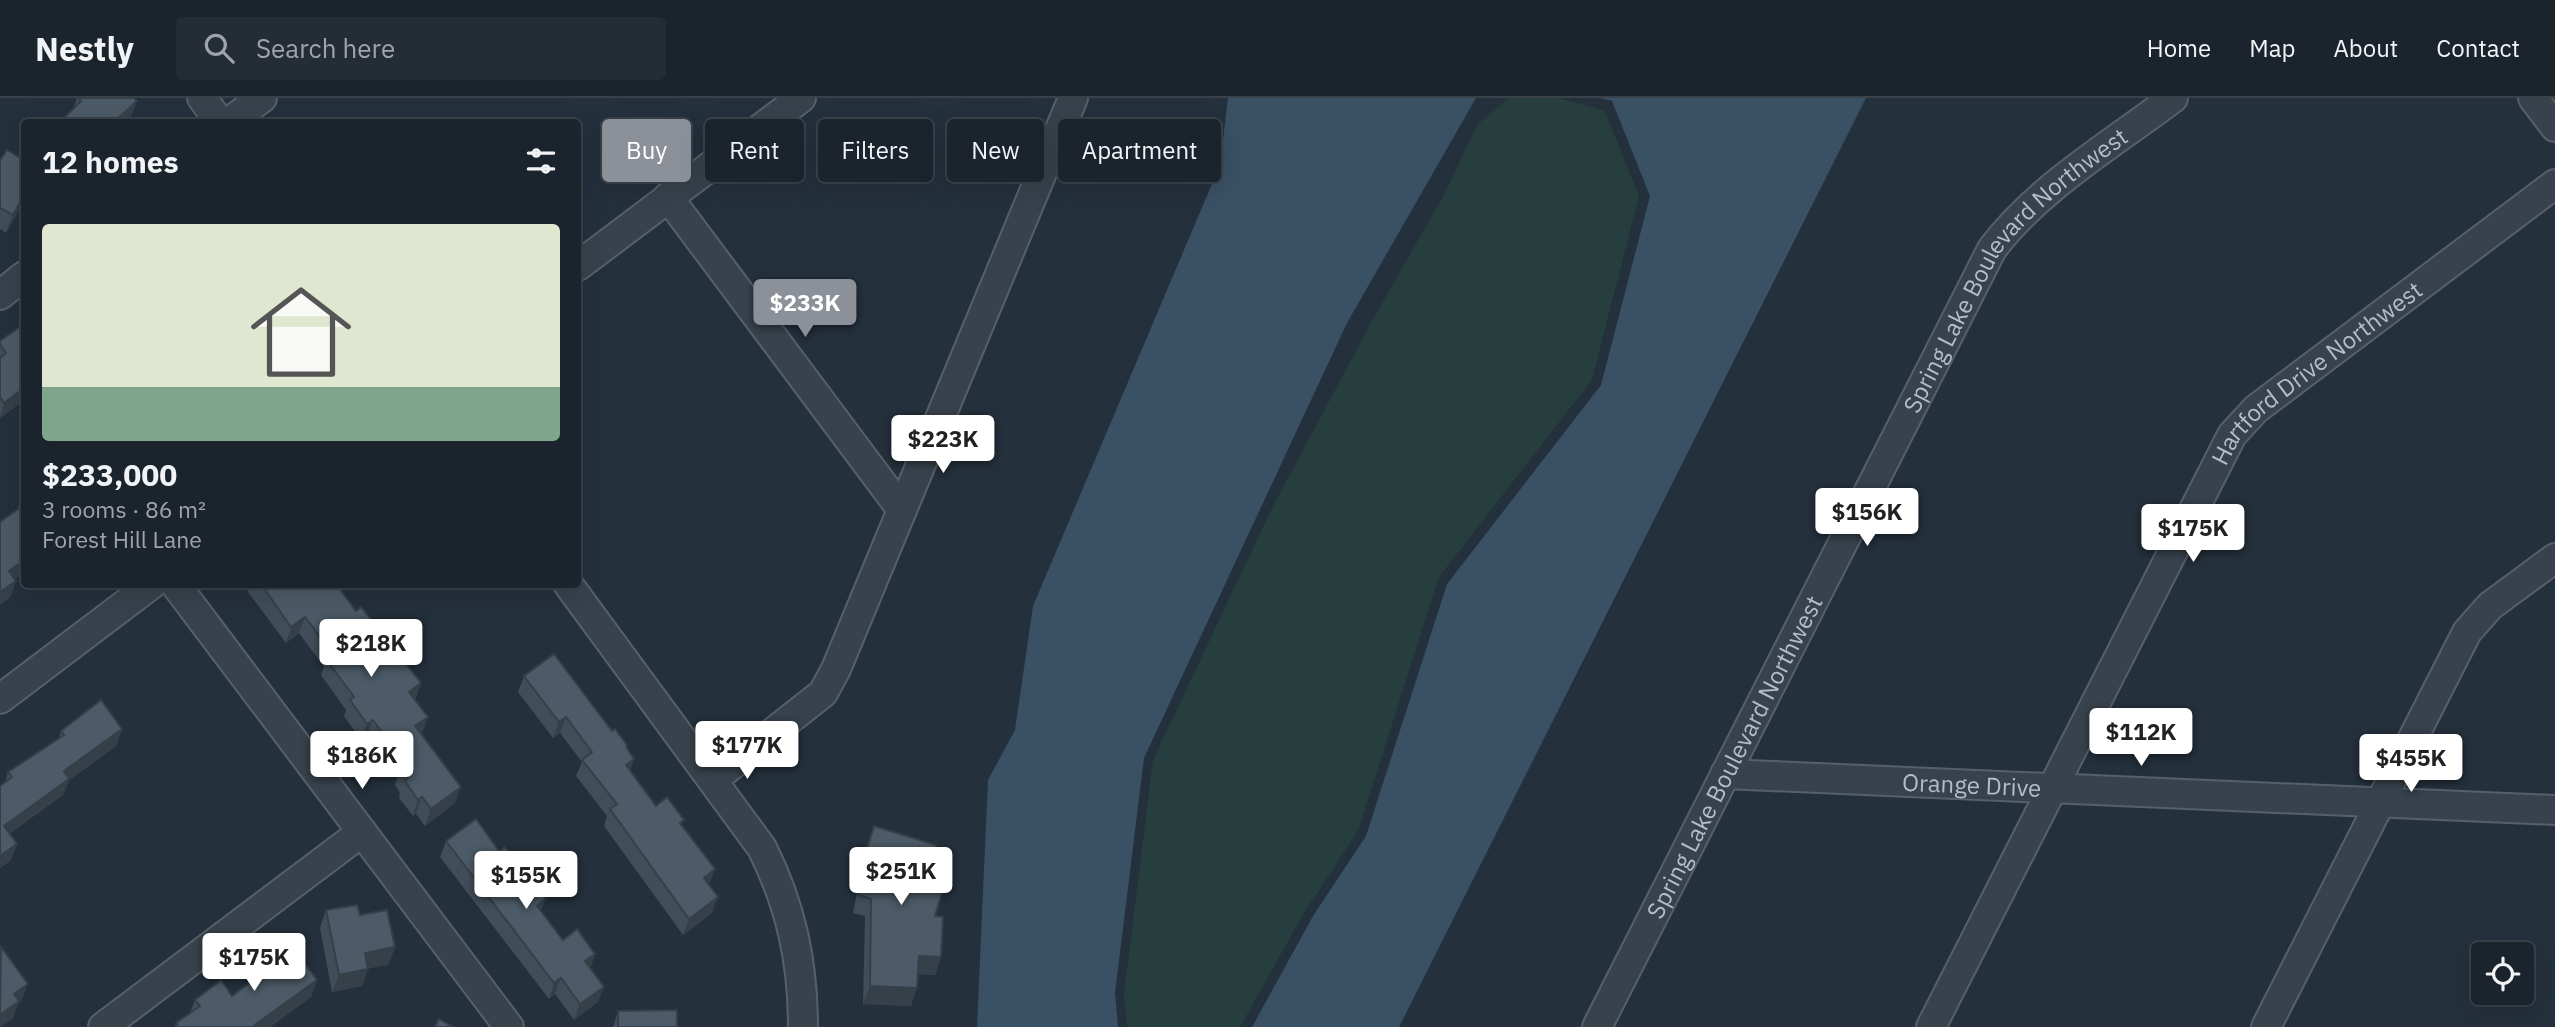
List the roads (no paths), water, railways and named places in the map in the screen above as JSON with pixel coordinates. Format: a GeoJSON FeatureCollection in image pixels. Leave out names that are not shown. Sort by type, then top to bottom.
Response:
{"type":"FeatureCollection","features":[{"type":"Feature","properties":{"kind":"street"},"geometry":{"type":"LineString","coordinates":[[202,98],[218,119]]}},
{"type":"Feature","properties":{"kind":"street"},"geometry":{"type":"LineString","coordinates":[[233,119],[262,98]]}},
{"type":"Feature","properties":{"kind":"street"},"geometry":{"type":"LineString","coordinates":[[581,263],[801,98]]}},
{"type":"Feature","properties":{"kind":"street"},"geometry":{"type":"LineString","coordinates":[[714,779],[823,693],[836,669],[1073,98]]}},
{"type":"Feature","properties":{"kind":"street","name":"Spring Lake Boulevard Northwest"},"geometry":{"type":"LineString","coordinates":[[1597,1027],[1992,249],[2011,224],[2034,203],[2173,98]]}},
{"type":"Feature","properties":{"kind":"street"},"geometry":{"type":"LineString","coordinates":[[2533,98],[2555,127]]}},
{"type":"Feature","properties":{"kind":"street","name":"Hartford Drive Northwest"},"geometry":{"type":"LineString","coordinates":[[1931,1027],[2232,435],[2256,409],[2555,184]]}},
{"type":"Feature","properties":{"kind":"street"},"geometry":{"type":"LineString","coordinates":[[668,197],[902,510]]}},
{"type":"Feature","properties":{"kind":"street"},"geometry":{"type":"LineString","coordinates":[[0,295],[21,278]]}},
{"type":"Feature","properties":{"kind":"street"},"geometry":{"type":"LineString","coordinates":[[2266,1027],[2467,632],[2490,606],[2555,558]]}},
{"type":"Feature","properties":{"kind":"street"},"geometry":{"type":"LineString","coordinates":[[0,699],[147,588]]}},
{"type":"Feature","properties":{"kind":"street"},"geometry":{"type":"LineString","coordinates":[[178,588],[509,1027]]}},
{"type":"Feature","properties":{"kind":"street"},"geometry":{"type":"LineString","coordinates":[[571,588],[714,779],[762,848],[788,908],[801,972],[803,1027]]}},
{"type":"Feature","properties":{"kind":"street","name":"Orange Drive"},"geometry":{"type":"LineString","coordinates":[[1725,774],[2555,810]]}},
{"type":"Feature","properties":{"kind":"street"},"geometry":{"type":"LineString","coordinates":[[103,1027],[362,832]]}},
{"type":"Feature","properties":{"kind":"water"},"geometry":{"type":"Polygon","coordinates":[[[1228,98],[1476,98],[1347,323],[1144,758],[1115,993],[1118,1027],[977,1027],[988,780],[1015,730],[1033,606],[1213,182],[1221,182],[1221,157],[1228,98]]]}},
{"type":"Feature","properties":{"kind":"water"},"geometry":{"type":"Polygon","coordinates":[[[1600,98],[1866,98],[1399,1027],[1252,1027],[1313,916],[1366,836],[1447,584],[1601,385],[1650,196],[1612,101],[1600,98]]]}}]}
